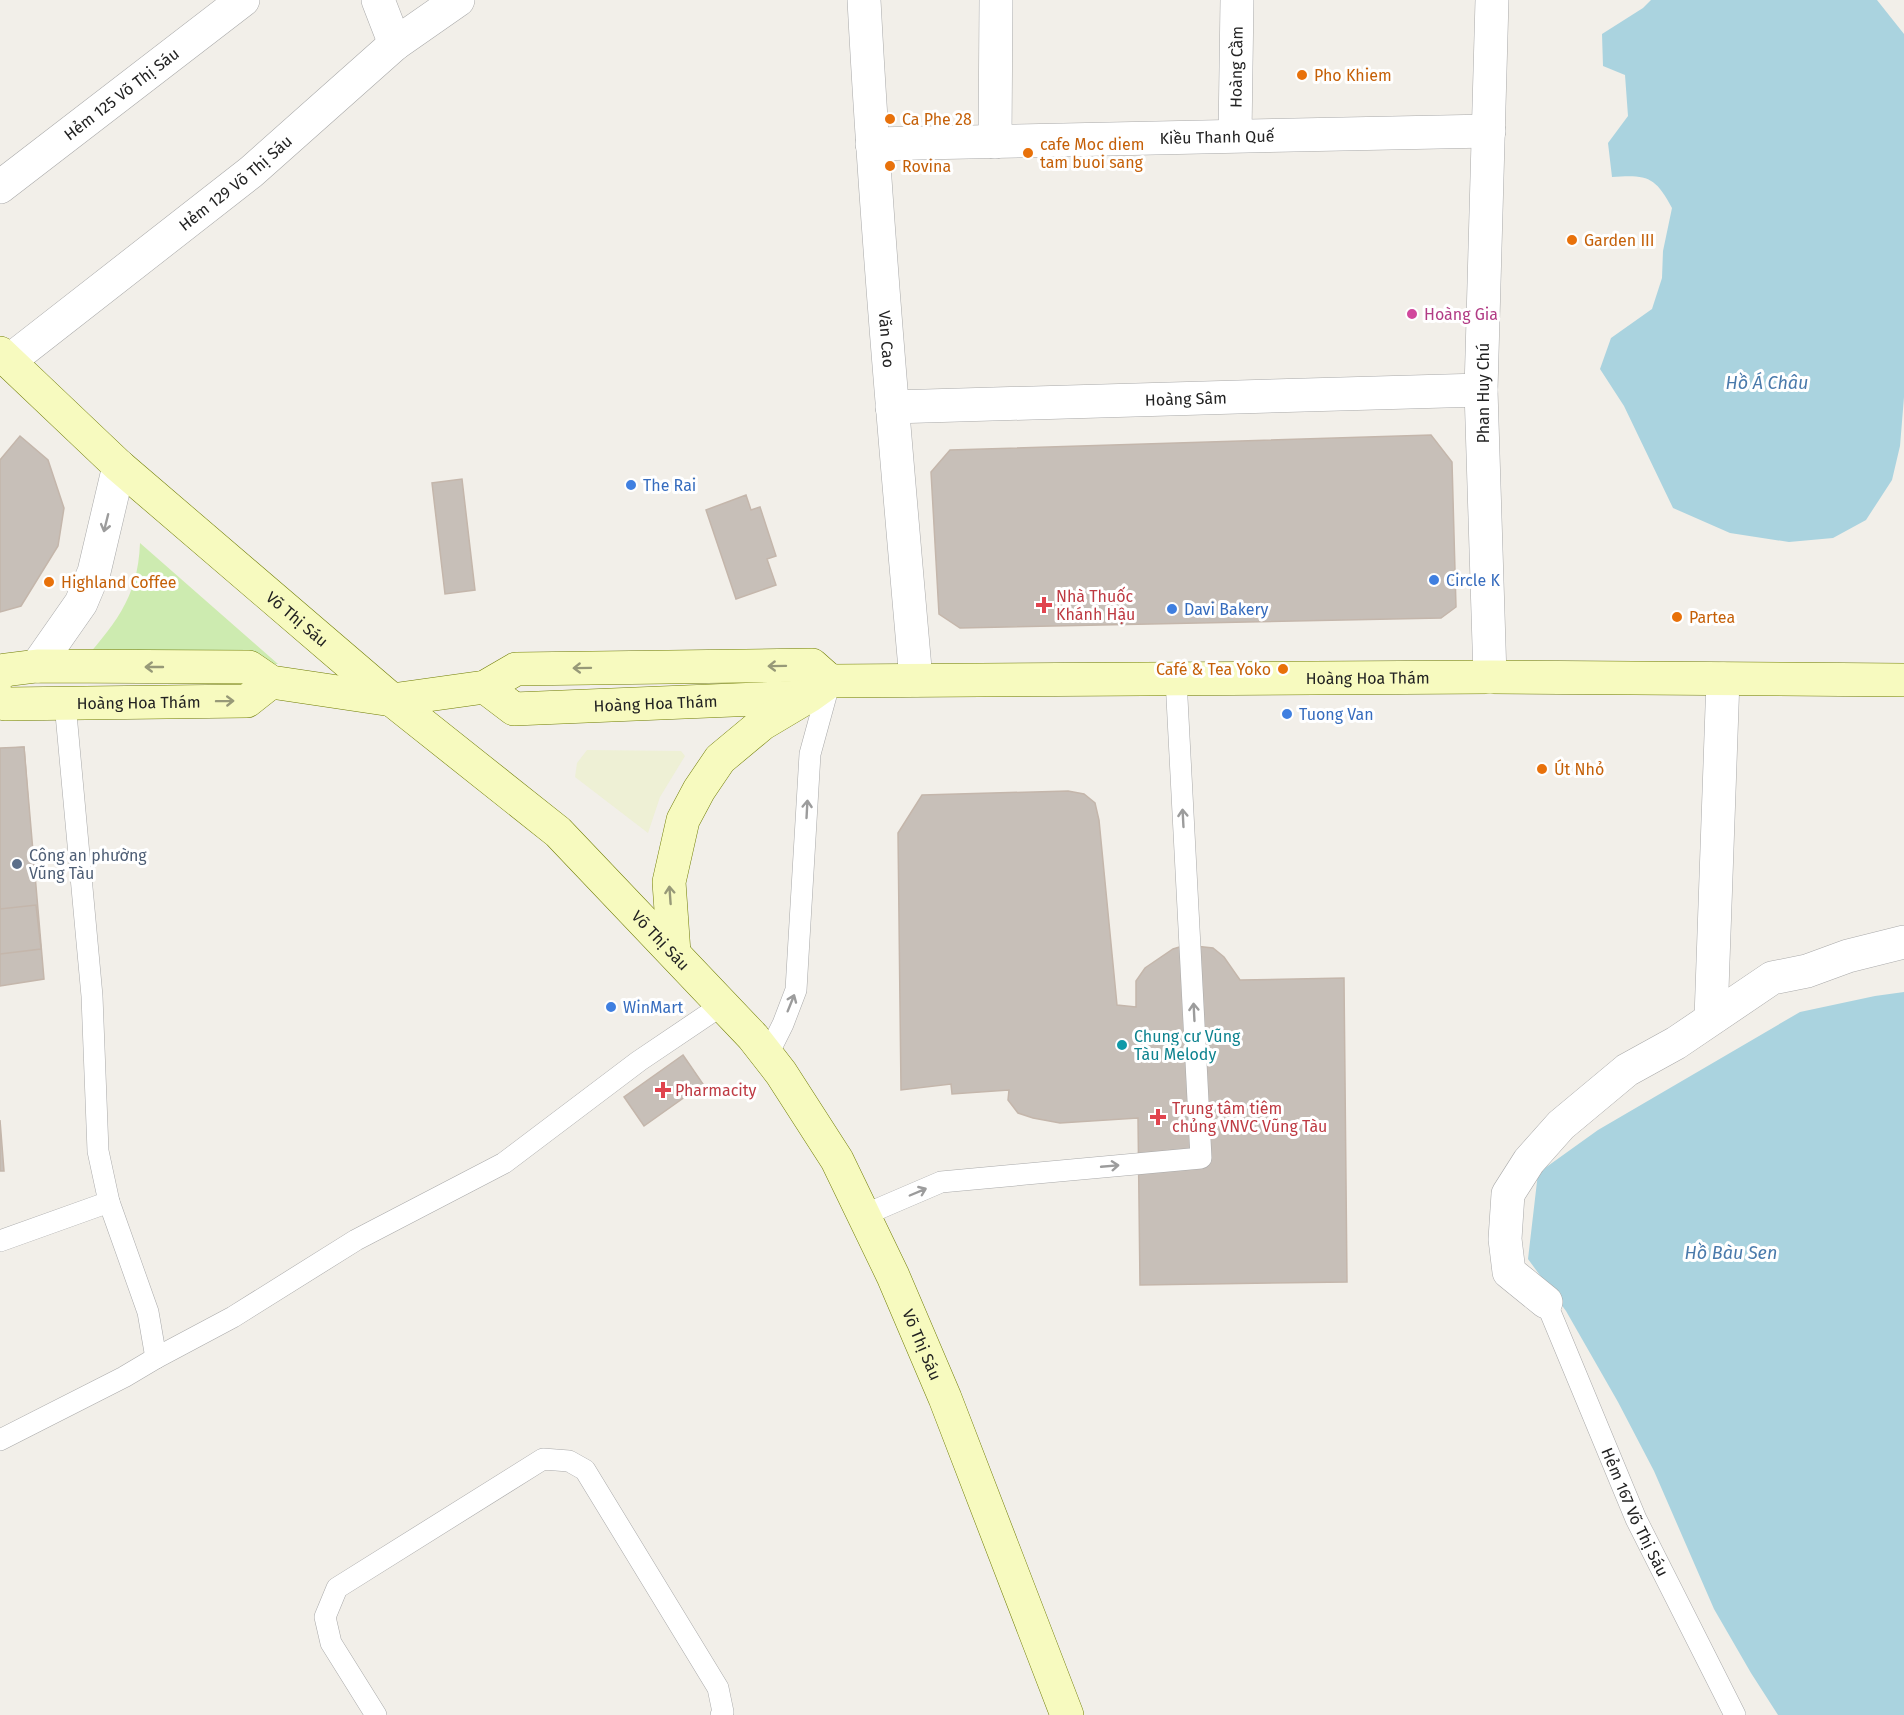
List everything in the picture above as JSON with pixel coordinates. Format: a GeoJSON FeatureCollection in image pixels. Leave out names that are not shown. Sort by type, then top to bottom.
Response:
{"type":"FeatureCollection","features":[{"type":"Feature","properties":{"kind":"main road","name":"Võ Thị Sáu"},"geometry":{"type":"LineString","coordinates":[[4,357],[119,466],[392,700],[558,832],[753,1037],[781,1073],[837,1160],[893,1276],[945,1398],[1067,1715]]}},
{"type":"Feature","properties":{"kind":"main road","name":"Hoàng Hoa Thám"},"geometry":{"type":"LineString","coordinates":[[0,674],[5,670],[37,666],[249,667],[271,682],[392,700],[485,687],[516,669],[812,665],[820,689],[916,680],[1490,677],[1904,680]]}},
{"type":"Feature","properties":{"kind":"main road","name":"Hoàng Hoa Thám"},"geometry":{"type":"LineString","coordinates":[[0,700],[5,704],[247,701],[271,682]]}},
{"type":"Feature","properties":{"kind":"main road"},"geometry":{"type":"LineString","coordinates":[[674,953],[669,882],[683,820],[699,790],[720,759],[762,724],[820,689]]}},
{"type":"Feature","properties":{"kind":"street","name":"Hẻm 125 Võ Thị Sáu"},"geometry":{"type":"LineString","coordinates":[[0,187],[243,0]]}},
{"type":"Feature","properties":{"kind":"street"},"geometry":{"type":"LineString","coordinates":[[378,0],[395,44]]}},
{"type":"Feature","properties":{"kind":"street","name":"Hẻm 129 Võ Thị Sáu"},"geometry":{"type":"LineString","coordinates":[[4,357],[251,171],[395,44],[458,0]]}},
{"type":"Feature","properties":{"kind":"street","name":"Văn Cao"},"geometry":{"type":"LineString","coordinates":[[864,0],[872,144],[892,407],[916,680]]}},
{"type":"Feature","properties":{"kind":"street"},"geometry":{"type":"LineString","coordinates":[[995,142],[996,0]]}},
{"type":"Feature","properties":{"kind":"street","name":"Hoàng Cầm"},"geometry":{"type":"LineString","coordinates":[[1235,135],[1237,0]]}},
{"type":"Feature","properties":{"kind":"street","name":"Phan Huy Chú"},"geometry":{"type":"LineString","coordinates":[[1490,677],[1481,390],[1492,0]]}},
{"type":"Feature","properties":{"kind":"street","name":"Kiều Thanh Quế"},"geometry":{"type":"LineString","coordinates":[[872,144],[1489,131]]}},
{"type":"Feature","properties":{"kind":"street","name":"Hoàng Sâm"},"geometry":{"type":"LineString","coordinates":[[892,407],[1481,390]]}},
{"type":"Feature","properties":{"kind":"street"},"geometry":{"type":"LineString","coordinates":[[37,666],[81,603],[94,572],[119,466]]}},
{"type":"Feature","properties":{"kind":"street"},"geometry":{"type":"LineString","coordinates":[[1711,1018],[1723,679]]}},
{"type":"Feature","properties":{"kind":"street"},"geometry":{"type":"LineString","coordinates":[[1546,1302],[1509,1272],[1505,1239],[1508,1194],[1529,1161],[1561,1125],[1628,1070],[1676,1043],[1772,978],[1807,971],[1848,956],[1904,942]]}},
{"type":"Feature","properties":{"kind":"lane"},"geometry":{"type":"LineString","coordinates":[[864,1215],[941,1182],[1201,1158],[1176,679]]}},
{"type":"Feature","properties":{"kind":"lane"},"geometry":{"type":"LineString","coordinates":[[767,1056],[796,990],[810,754],[820,689]]}},
{"type":"Feature","properties":{"kind":"lane"},"geometry":{"type":"LineString","coordinates":[[65,704],[92,996],[98,1151],[109,1202],[148,1312],[156,1358]]}},
{"type":"Feature","properties":{"kind":"lane"},"geometry":{"type":"LineString","coordinates":[[0,1440],[124,1377],[233,1317],[356,1240],[504,1163],[639,1061],[722,1005]]}},
{"type":"Feature","properties":{"kind":"lane"},"geometry":{"type":"LineString","coordinates":[[0,1241],[109,1202]]}},
{"type":"Feature","properties":{"kind":"lane","name":"Hẻm 167 Võ Thị Sáu"},"geometry":{"type":"LineString","coordinates":[[1546,1302],[1636,1519],[1735,1715]]}},
{"type":"Feature","properties":{"kind":"lane"},"geometry":{"type":"LineString","coordinates":[[376,1715],[331,1643],[325,1617],[337,1588],[543,1459],[569,1461],[585,1470],[718,1688],[723,1712],[721,1715]]}},
{"type":"Feature","properties":{"kind":"green space"},"geometry":{"type":"Polygon","coordinates":[[[140,543],[278,664],[78,667],[112,625],[129,596],[138,563],[140,543]]]}},
{"type":"Feature","properties":{"kind":"green space"},"geometry":{"type":"Polygon","coordinates":[[[587,750],[681,751],[685,756],[660,797],[648,833],[575,777],[577,763],[587,750]]]}},
{"type":"Feature","properties":{"kind":"water","name":"Hồ Á Châu"},"geometry":{"type":"Polygon","coordinates":[[[1651,0],[1877,0],[1904,34],[1904,397],[1900,446],[1892,480],[1866,520],[1833,538],[1789,542],[1730,533],[1673,508],[1624,406],[1600,369],[1611,338],[1652,309],[1662,278],[1663,251],[1672,208],[1660,189],[1649,180],[1634,176],[1612,177],[1608,143],[1628,116],[1625,75],[1603,66],[1602,34],[1643,8],[1651,0]]]}},
{"type":"Feature","properties":{"kind":"water","name":"Hồ Bàu Sen"},"geometry":{"type":"Polygon","coordinates":[[[1904,992],[1904,1715],[1778,1715],[1714,1609],[1654,1471],[1618,1402],[1566,1311],[1528,1259],[1538,1173],[1598,1130],[1800,1012],[1904,992]]]}},
{"type":"Feature","properties":{"kind":"building"},"geometry":{"type":"Polygon","coordinates":[[[1431,435],[1452,462],[1456,607],[1441,618],[960,628],[939,614],[931,472],[950,450],[1431,435]]]}},
{"type":"Feature","properties":{"kind":"building"},"geometry":{"type":"Polygon","coordinates":[[[20,436],[48,460],[64,508],[58,546],[21,606],[0,612],[0,460],[20,436]]]}},
{"type":"Feature","properties":{"kind":"building"},"geometry":{"type":"Polygon","coordinates":[[[462,479],[475,590],[445,594],[432,483],[462,479]]]}},
{"type":"Feature","properties":{"kind":"building"},"geometry":{"type":"Polygon","coordinates":[[[746,495],[751,510],[760,507],[776,556],[767,559],[776,585],[736,599],[706,510],[746,495]]]}},
{"type":"Feature","properties":{"kind":"building"},"geometry":{"type":"Polygon","coordinates":[[[24,747],[36,905],[6,908],[0,850],[0,749],[24,747]]]}},
{"type":"Feature","properties":{"kind":"building","name":"Công an phường Vũng Tàu"},"geometry":{"type":"Polygon","coordinates":[[[24,747],[44,979],[0,986],[0,748],[24,747]]]}},
{"type":"Feature","properties":{"kind":"building","name":"Chung cư Vũng Tàu Melody"},"geometry":{"type":"Polygon","coordinates":[[[1068,791],[1084,794],[1095,803],[1099,820],[1117,1005],[1136,1007],[1136,981],[1145,968],[1173,949],[1186,945],[1213,948],[1224,957],[1240,980],[1344,978],[1347,1282],[1140,1285],[1138,1118],[1060,1123],[1018,1113],[1008,1100],[1009,1090],[952,1094],[951,1084],[901,1090],[898,833],[922,795],[1068,791]]]}},
{"type":"Feature","properties":{"kind":"building"},"geometry":{"type":"Polygon","coordinates":[[[36,905],[41,949],[0,954],[0,909],[36,905]]]}},
{"type":"Feature","properties":{"kind":"building","name":"Pharmacity"},"geometry":{"type":"Polygon","coordinates":[[[683,1055],[703,1084],[644,1126],[624,1097],[683,1055]]]}},
{"type":"Feature","properties":{"kind":"building"},"geometry":{"type":"Polygon","coordinates":[[[0,1120],[4,1171],[0,1171],[0,1120]]]}},
{"type":"Feature","properties":{"kind":"place","name":"Pho Khiem"},"geometry":{"type":"Point","coordinates":[1302,75]}},
{"type":"Feature","properties":{"kind":"place","name":"Ca Phe 28"},"geometry":{"type":"Point","coordinates":[890,119]}},
{"type":"Feature","properties":{"kind":"place","name":"cafe Moc diem tam buoi sang"},"geometry":{"type":"Point","coordinates":[1028,153]}},
{"type":"Feature","properties":{"kind":"place","name":"Rovina"},"geometry":{"type":"Point","coordinates":[890,166]}},
{"type":"Feature","properties":{"kind":"place","name":"Garden III"},"geometry":{"type":"Point","coordinates":[1572,240]}},
{"type":"Feature","properties":{"kind":"place","name":"Hoàng Gia"},"geometry":{"type":"Point","coordinates":[1412,314]}},
{"type":"Feature","properties":{"kind":"place","name":"The Rai"},"geometry":{"type":"Point","coordinates":[631,485]}},
{"type":"Feature","properties":{"kind":"place","name":"Circle K"},"geometry":{"type":"Point","coordinates":[1434,580]}},
{"type":"Feature","properties":{"kind":"place","name":"Highland Coffee"},"geometry":{"type":"Point","coordinates":[49,582]}},
{"type":"Feature","properties":{"kind":"place","name":"Nhà Thuốc Khánh Hậu"},"geometry":{"type":"Point","coordinates":[1044,605]}},
{"type":"Feature","properties":{"kind":"place","name":"Davi Bakery"},"geometry":{"type":"Point","coordinates":[1172,609]}},
{"type":"Feature","properties":{"kind":"place","name":"Partea"},"geometry":{"type":"Point","coordinates":[1677,617]}},
{"type":"Feature","properties":{"kind":"place","name":"Café & Tea Yoko"},"geometry":{"type":"Point","coordinates":[1283,669]}},
{"type":"Feature","properties":{"kind":"place","name":"Tuong Van"},"geometry":{"type":"Point","coordinates":[1287,714]}},
{"type":"Feature","properties":{"kind":"place","name":"Út Nhỏ"},"geometry":{"type":"Point","coordinates":[1542,769]}},
{"type":"Feature","properties":{"kind":"place","name":"Công an phường Vũng Tàu"},"geometry":{"type":"Point","coordinates":[17,864]}},
{"type":"Feature","properties":{"kind":"place","name":"WinMart"},"geometry":{"type":"Point","coordinates":[611,1007]}},
{"type":"Feature","properties":{"kind":"place","name":"Chung cư Vũng Tàu Melody"},"geometry":{"type":"Point","coordinates":[1122,1045]}},
{"type":"Feature","properties":{"kind":"place","name":"Pharmacity"},"geometry":{"type":"Point","coordinates":[663,1090]}},
{"type":"Feature","properties":{"kind":"place","name":"Trung tâm tiêm chủng VNVC Vũng Tàu"},"geometry":{"type":"Point","coordinates":[1158,1117]}}]}
